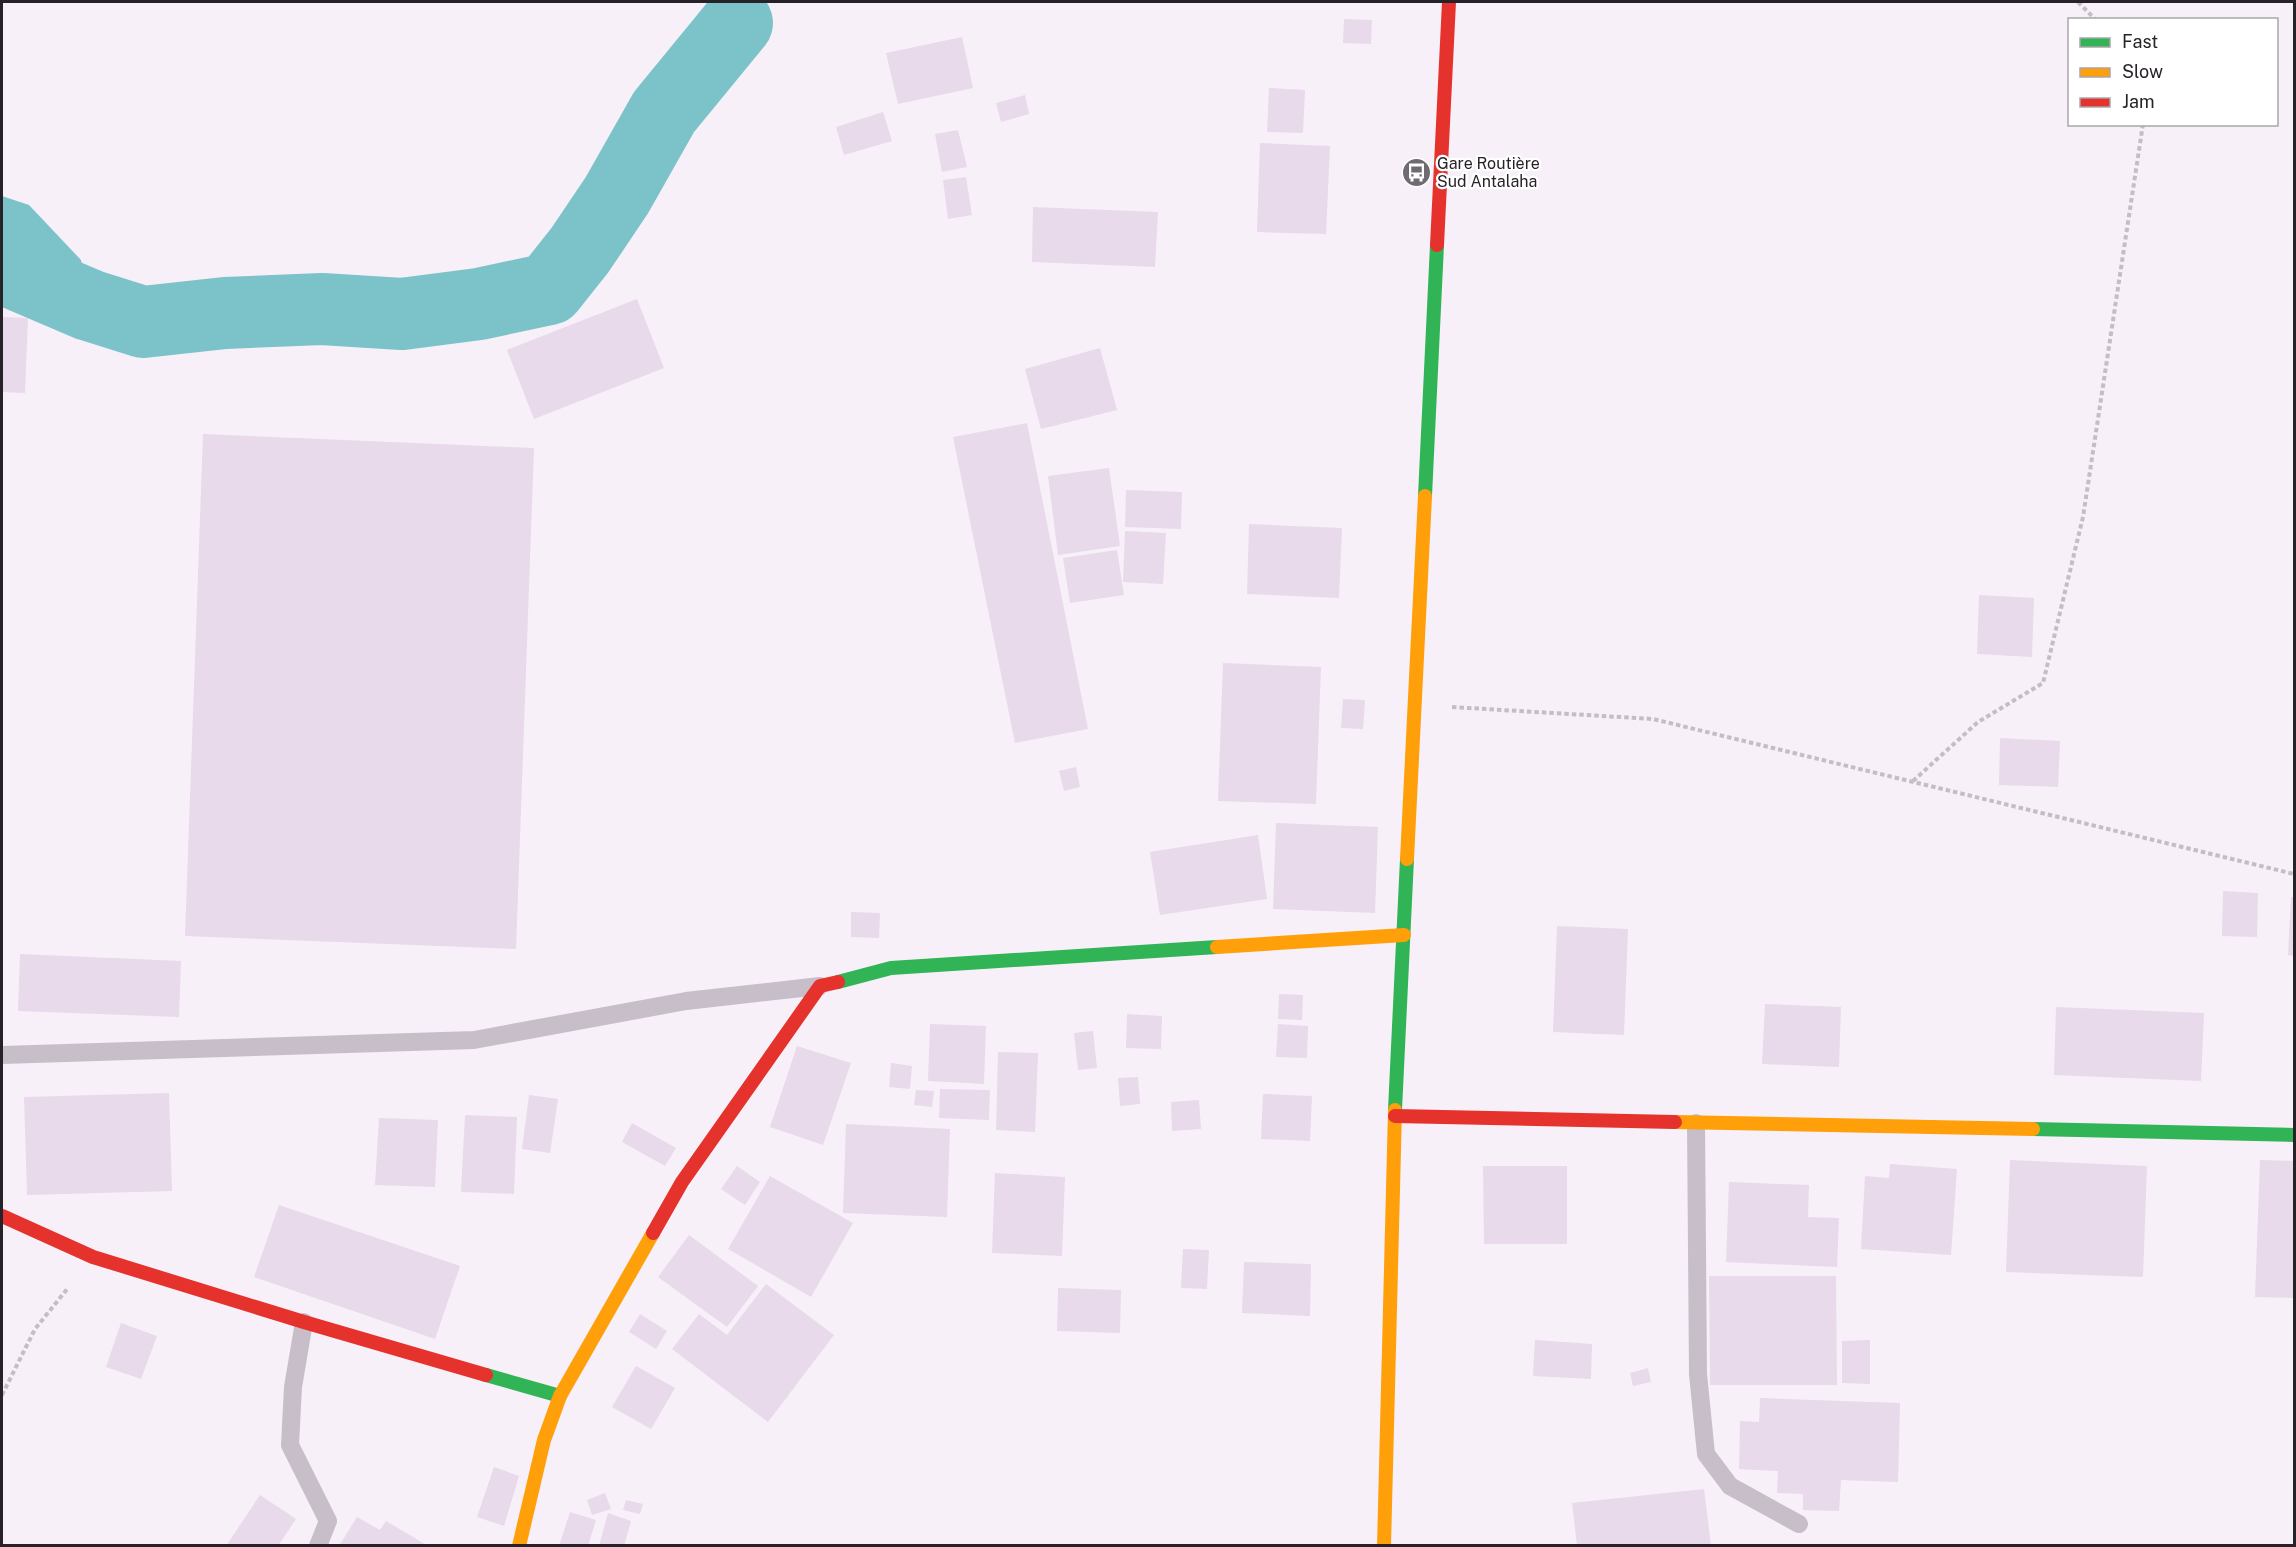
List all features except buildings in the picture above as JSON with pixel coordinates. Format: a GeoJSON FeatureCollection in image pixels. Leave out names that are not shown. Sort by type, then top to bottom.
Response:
{"type":"FeatureCollection","features":[{"type":"Feature","properties":{"kind":"street"},"geometry":{"type":"LineString","coordinates":[[1384,1545],[1395,1116],[1449,2]]}},
{"type":"Feature","properties":{"kind":"street"},"geometry":{"type":"LineString","coordinates":[[519,1545],[544,1440],[560,1396],[682,1182],[820,986],[891,968],[1404,935]]}},
{"type":"Feature","properties":{"kind":"street"},"geometry":{"type":"LineString","coordinates":[[1395,1116],[2295,1135]]}},
{"type":"Feature","properties":{"kind":"street"},"geometry":{"type":"LineString","coordinates":[[2,1216],[93,1257],[304,1322],[560,1396]]}},
{"type":"Feature","properties":{"kind":"lane"},"geometry":{"type":"LineString","coordinates":[[2,1055],[474,1040],[686,1001],[820,986]]}},
{"type":"Feature","properties":{"kind":"lane"},"geometry":{"type":"LineString","coordinates":[[1696,1124],[1698,1374],[1707,1454],[1730,1486],[1799,1524]]}},
{"type":"Feature","properties":{"kind":"lane"},"geometry":{"type":"LineString","coordinates":[[304,1322],[292,1387],[290,1445],[328,1521],[318,1545]]}},
{"type":"Feature","properties":{"kind":"path"},"geometry":{"type":"LineString","coordinates":[[2078,2],[2094,18]]}},
{"type":"Feature","properties":{"kind":"path"},"geometry":{"type":"LineString","coordinates":[[1912,782],[1978,722],[2043,682],[2083,517],[2143,126]]}},
{"type":"Feature","properties":{"kind":"path"},"geometry":{"type":"LineString","coordinates":[[1415,705],[1653,719],[2295,874]]}},
{"type":"Feature","properties":{"kind":"path"},"geometry":{"type":"LineString","coordinates":[[2,1395],[35,1329],[93,1257]]}},
{"type":"Feature","properties":{"kind":"water"},"geometry":{"type":"Polygon","coordinates":[[[2,196],[29,205],[81,260],[89,305],[72,313],[2,290],[2,196]]]}},
{"type":"Feature","properties":{"kind":"waterway"},"geometry":{"type":"LineString","coordinates":[[2,268],[89,305],[143,322],[225,313],[322,309],[402,314],[479,304],[549,289],[580,250],[617,195],[664,112],[737,23]]}},
{"type":"Feature","properties":{"kind":"traffic: fast"},"geometry":{"type":"LineString","coordinates":[[1425,496],[1437,245]]}},
{"type":"Feature","properties":{"kind":"traffic: fast"},"geometry":{"type":"LineString","coordinates":[[1395,1110],[1407,859]]}},
{"type":"Feature","properties":{"kind":"traffic: fast"},"geometry":{"type":"LineString","coordinates":[[838,982],[891,968],[1217,947]]}},
{"type":"Feature","properties":{"kind":"traffic: fast"},"geometry":{"type":"LineString","coordinates":[[2033,1129],[2294,1135]]}},
{"type":"Feature","properties":{"kind":"traffic: fast"},"geometry":{"type":"LineString","coordinates":[[486,1375],[560,1396]]}},
{"type":"Feature","properties":{"kind":"traffic: slow"},"geometry":{"type":"LineString","coordinates":[[1407,859],[1425,496]]}},
{"type":"Feature","properties":{"kind":"traffic: slow"},"geometry":{"type":"LineString","coordinates":[[1217,947],[1404,935]]}},
{"type":"Feature","properties":{"kind":"traffic: slow"},"geometry":{"type":"LineString","coordinates":[[1384,1546],[1395,1110]]}},
{"type":"Feature","properties":{"kind":"traffic: slow"},"geometry":{"type":"LineString","coordinates":[[1675,1122],[2033,1129]]}},
{"type":"Feature","properties":{"kind":"traffic: slow"},"geometry":{"type":"LineString","coordinates":[[519,1546],[544,1440],[560,1396],[653,1233]]}},
{"type":"Feature","properties":{"kind":"traffic: jam"},"geometry":{"type":"LineString","coordinates":[[1437,245],[1449,2]]}},
{"type":"Feature","properties":{"kind":"traffic: jam"},"geometry":{"type":"LineString","coordinates":[[653,1233],[682,1182],[820,986],[838,982]]}},
{"type":"Feature","properties":{"kind":"traffic: jam"},"geometry":{"type":"LineString","coordinates":[[1395,1116],[1675,1122]]}},
{"type":"Feature","properties":{"kind":"traffic: jam"},"geometry":{"type":"LineString","coordinates":[[2,1216],[93,1257],[486,1375]]}},
{"type":"Feature","properties":{"kind":"place","name":"Gare Routière Sud Antalaha"},"geometry":{"type":"Point","coordinates":[1416,172]}}]}
